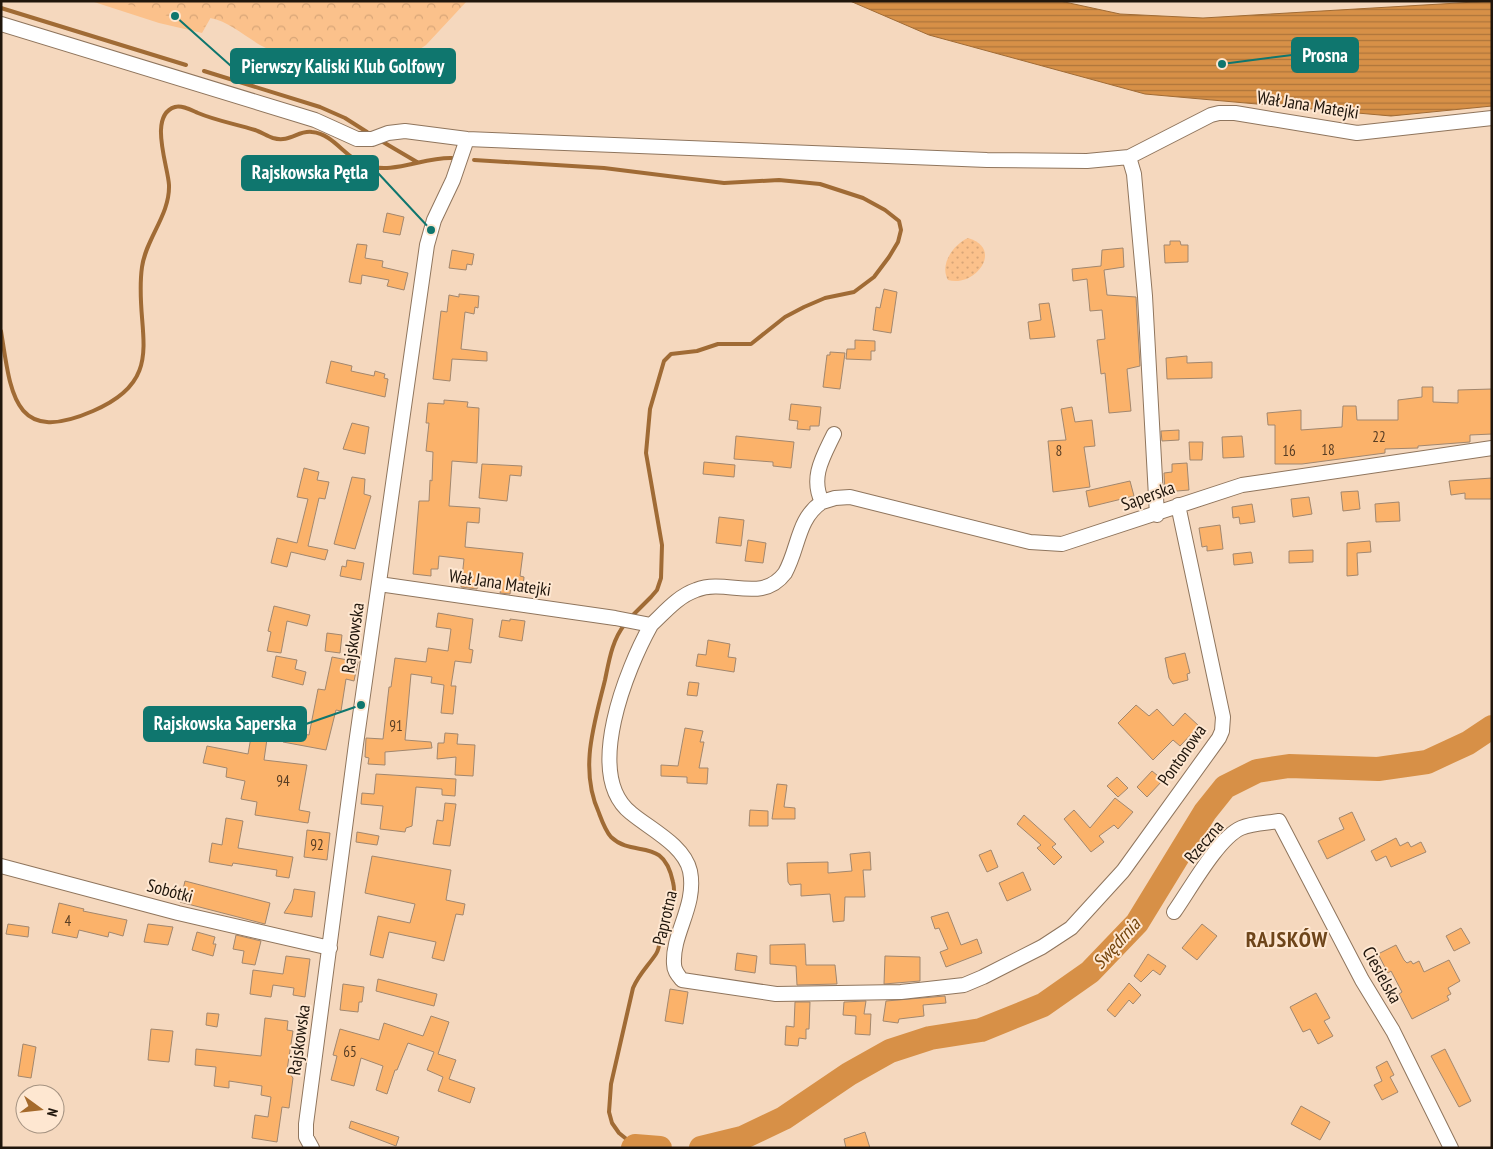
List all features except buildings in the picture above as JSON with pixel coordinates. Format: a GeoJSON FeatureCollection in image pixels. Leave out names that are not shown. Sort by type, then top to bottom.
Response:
{"type":"FeatureCollection","features":[{"type":"Feature","properties":{"kind":"street"},"geometry":{"type":"LineString","coordinates":[[1,24],[315,120],[357,139],[372,139],[388,133],[405,131],[467,139],[995,160],[1087,161],[1129,157],[1134,174],[1145,296],[1157,515]]}},
{"type":"Feature","properties":{"kind":"street","name":"Wał Jana Matejki"},"geometry":{"type":"LineString","coordinates":[[1129,157],[1219,113],[1236,113],[1358,133],[1492,118]]}},
{"type":"Feature","properties":{"kind":"street","name":"Rajskowska"},"geometry":{"type":"LineString","coordinates":[[312,1148],[306,1136],[306,1124],[427,245],[434,220],[453,180],[467,139]]}},
{"type":"Feature","properties":{"kind":"street"},"geometry":{"type":"LineString","coordinates":[[645,624],[683,596],[695,590],[708,586],[750,590],[766,588],[780,580],[789,565],[804,519],[812,509],[822,502],[816,490],[816,479],[818,468],[834,434]]}},
{"type":"Feature","properties":{"kind":"street","name":"Saperska"},"geometry":{"type":"LineString","coordinates":[[822,502],[835,498],[850,497],[1048,544],[1077,540],[1157,515],[1178,504],[1242,485],[1492,448]]}},
{"type":"Feature","properties":{"kind":"street","name":"Pontonowa"},"geometry":{"type":"LineString","coordinates":[[1013,963],[1072,928],[1099,901],[1123,871],[1222,731],[1223,716],[1178,504]]}},
{"type":"Feature","properties":{"kind":"street","name":"Wał Jana Matejki"},"geometry":{"type":"LineString","coordinates":[[379,584],[645,624]]}},
{"type":"Feature","properties":{"kind":"street","name":"Paprotna"},"geometry":{"type":"LineString","coordinates":[[645,624],[623,686],[614,724],[610,762],[612,782],[618,799],[629,812],[671,844],[690,869],[689,905],[674,964],[676,973],[682,980],[776,994],[901,992],[964,985],[1013,963]]}},
{"type":"Feature","properties":{"kind":"street","name":"Rzeczna"},"geometry":{"type":"LineString","coordinates":[[1174,912],[1204,868],[1230,836],[1243,827],[1279,821]]}},
{"type":"Feature","properties":{"kind":"street","name":"Ciesielska"},"geometry":{"type":"LineString","coordinates":[[1279,821],[1362,980],[1393,1031],[1451,1148]]}},
{"type":"Feature","properties":{"kind":"street","name":"Sobótki"},"geometry":{"type":"LineString","coordinates":[[1,866],[178,913],[330,948]]}},
{"type":"Feature","properties":{"kind":"green space"},"geometry":{"type":"Polygon","coordinates":[[[91,1],[220,1],[202,33],[159,23],[91,1]]]}},
{"type":"Feature","properties":{"kind":"green space"},"geometry":{"type":"Polygon","coordinates":[[[116,1],[467,1],[426,45],[405,59],[386,60],[372,80],[306,62],[268,49],[218,20],[210,18],[205,27],[116,1]]]}},
{"type":"Feature","properties":{"kind":"green space"},"geometry":{"type":"Polygon","coordinates":[[[968,238],[979,243],[984,250],[985,258],[982,266],[976,273],[967,278],[958,281],[948,280],[945,268],[949,255],[968,238]]]}},
{"type":"Feature","properties":{"kind":"shaded area"},"geometry":{"type":"Polygon","coordinates":[[[850,1],[1060,1],[1120,14],[1203,18],[1492,1],[1492,106],[1391,116],[1145,94],[929,35],[850,1]]]}},
{"type":"Feature","properties":{"kind":"waterway"},"geometry":{"type":"LineString","coordinates":[[1,8],[186,65]]}},
{"type":"Feature","properties":{"kind":"waterway"},"geometry":{"type":"LineString","coordinates":[[204,71],[320,107],[345,118],[367,132]]}},
{"type":"Feature","properties":{"kind":"waterway"},"geometry":{"type":"LineString","coordinates":[[1,331],[13,393],[21,407],[31,417],[46,422],[66,420],[93,411],[117,398],[132,383],[140,368],[143,350],[141,290],[144,256],[162,216],[168,196],[169,185],[161,130],[167,112],[175,107],[187,108],[212,118],[255,130],[273,138],[284,139],[307,132],[320,134],[333,141],[358,162],[376,168],[397,167],[441,158],[452,158]]}},
{"type":"Feature","properties":{"kind":"waterway"},"geometry":{"type":"LineString","coordinates":[[383,142],[417,162]]}},
{"type":"Feature","properties":{"kind":"waterway"},"geometry":{"type":"LineString","coordinates":[[474,160],[604,168],[724,183],[779,180],[820,184],[863,198],[885,210],[899,221],[901,230],[898,242],[889,257],[874,277],[854,292],[825,298],[804,307],[785,317],[751,344],[718,344],[697,351],[671,354],[664,361],[650,409],[646,453],[662,545],[661,578],[657,590],[631,617]]}},
{"type":"Feature","properties":{"kind":"waterway"},"geometry":{"type":"LineString","coordinates":[[625,624],[617,637],[612,651],[593,730],[589,763],[590,780],[593,796],[605,828],[611,837],[629,847],[647,850],[662,858],[668,867],[674,890],[674,897],[660,936],[659,948],[633,988],[611,1084],[609,1112],[612,1123],[619,1133],[635,1146]]}},
{"type":"Feature","properties":{"kind":"waterway","name":"Swędrnia"},"geometry":{"type":"LineString","coordinates":[[701,1148],[742,1138],[784,1118],[849,1074],[890,1051],[930,1038],[981,1030],[1043,1005],[1090,972],[1137,923],[1205,812],[1225,787],[1257,771],[1289,766],[1378,769],[1427,762],[1468,743],[1492,727]]}},
{"type":"Feature","properties":{"kind":"waterway","name":"Swędrnia"},"geometry":{"type":"LineString","coordinates":[[633,1148],[635,1146],[660,1148]]}},
{"type":"Feature","properties":{"kind":"place","name":"Pierwszy Kaliski Klub Golfowy"},"geometry":{"type":"Point","coordinates":[175,16]}},
{"type":"Feature","properties":{"kind":"place","name":"Prosna"},"geometry":{"type":"Point","coordinates":[1222,64]}},
{"type":"Feature","properties":{"kind":"place","name":"Rajskowska Pętla"},"geometry":{"type":"Point","coordinates":[431,230]}},
{"type":"Feature","properties":{"kind":"place","name":"Rajskowska Saperska"},"geometry":{"type":"Point","coordinates":[361,705]}},
{"type":"Feature","properties":{"kind":"district","name":"RAJSKÓW"},"geometry":{"type":"Point","coordinates":[1287,939]}}]}
